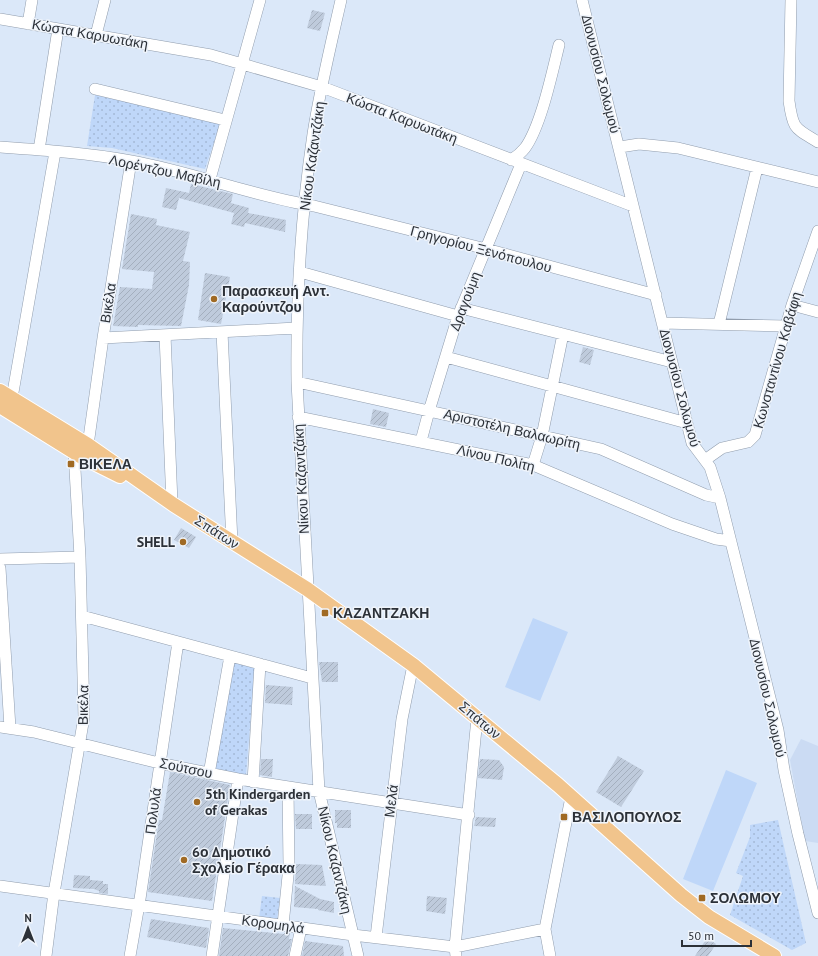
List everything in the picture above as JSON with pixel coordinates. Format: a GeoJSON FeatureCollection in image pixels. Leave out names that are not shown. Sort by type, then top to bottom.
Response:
{"type":"FeatureCollection","features":[{"type":"Feature","properties":{"kind":"main road","name":"Σπάτων"},"geometry":{"type":"LineString","coordinates":[[6,394],[88,445],[172,503],[307,589],[413,665],[571,797],[681,895],[709,917],[774,956]]}},
{"type":"Feature","properties":{"kind":"main road","name":"Σπάτων"},"geometry":{"type":"LineString","coordinates":[[0,406],[74,452],[172,503]]}},
{"type":"Feature","properties":{"kind":"street"},"geometry":{"type":"LineString","coordinates":[[28,24],[32,0]]}},
{"type":"Feature","properties":{"kind":"street"},"geometry":{"type":"LineString","coordinates":[[96,35],[105,0]]}},
{"type":"Feature","properties":{"kind":"street"},"geometry":{"type":"LineString","coordinates":[[210,179],[225,120],[260,0]]}},
{"type":"Feature","properties":{"kind":"street","name":"Νίκου Καζαντζάκη"},"geometry":{"type":"LineString","coordinates":[[341,0],[313,134],[305,205],[296,328],[298,417],[319,791],[358,956]]}},
{"type":"Feature","properties":{"kind":"street","name":"Διονυσίου Σολωμού"},"geometry":{"type":"LineString","coordinates":[[582,0],[620,147],[687,423],[695,448],[713,473],[720,498],[778,730],[794,813],[818,913]]}},
{"type":"Feature","properties":{"kind":"street"},"geometry":{"type":"LineString","coordinates":[[791,0],[789,101],[791,116],[795,127],[802,134],[818,142]]}},
{"type":"Feature","properties":{"kind":"street","name":"Κώστα Καρυωτάκη"},"geometry":{"type":"LineString","coordinates":[[0,19],[211,55],[242,63],[322,87],[634,206]]}},
{"type":"Feature","properties":{"kind":"street"},"geometry":{"type":"LineString","coordinates":[[39,150],[58,29]]}},
{"type":"Feature","properties":{"kind":"street"},"geometry":{"type":"LineString","coordinates":[[516,162],[520,153],[528,143],[544,100],[559,45]]}},
{"type":"Feature","properties":{"kind":"street"},"geometry":{"type":"LineString","coordinates":[[95,89],[225,120]]}},
{"type":"Feature","properties":{"kind":"street"},"geometry":{"type":"LineString","coordinates":[[620,147],[639,144],[669,147],[818,182]]}},
{"type":"Feature","properties":{"kind":"street","name":"Λορέντζου Μαβίλη"},"geometry":{"type":"LineString","coordinates":[[0,147],[131,161],[210,179],[305,205]]}},
{"type":"Feature","properties":{"kind":"street"},"geometry":{"type":"LineString","coordinates":[[6,394],[55,152]]}},
{"type":"Feature","properties":{"kind":"street","name":"Βικέλα"},"geometry":{"type":"LineString","coordinates":[[88,445],[131,161]]}},
{"type":"Feature","properties":{"kind":"street","name":"Δραγούμη"},"geometry":{"type":"LineString","coordinates":[[421,442],[429,410],[460,312],[486,249],[516,162]]}},
{"type":"Feature","properties":{"kind":"street"},"geometry":{"type":"LineString","coordinates":[[719,324],[757,168]]}},
{"type":"Feature","properties":{"kind":"street","name":"Γρηγορίου Ξενόπουλου"},"geometry":{"type":"LineString","coordinates":[[305,205],[486,249],[656,295]]}},
{"type":"Feature","properties":{"kind":"street","name":"Κωνσταντίνου Καβάφη"},"geometry":{"type":"LineString","coordinates":[[705,460],[722,448],[748,442],[755,435],[792,305],[813,259],[818,231]]}},
{"type":"Feature","properties":{"kind":"street"},"geometry":{"type":"LineString","coordinates":[[300,272],[460,312],[564,334],[672,362]]}},
{"type":"Feature","properties":{"kind":"street"},"geometry":{"type":"LineString","coordinates":[[792,305],[818,312]]}},
{"type":"Feature","properties":{"kind":"street"},"geometry":{"type":"LineString","coordinates":[[662,323],[786,326]]}},
{"type":"Feature","properties":{"kind":"street"},"geometry":{"type":"LineString","coordinates":[[103,338],[296,328]]}},
{"type":"Feature","properties":{"kind":"street"},"geometry":{"type":"LineString","coordinates":[[222,332],[232,542]]}},
{"type":"Feature","properties":{"kind":"street"},"geometry":{"type":"LineString","coordinates":[[533,465],[542,436],[564,334]]}},
{"type":"Feature","properties":{"kind":"street"},"geometry":{"type":"LineString","coordinates":[[165,335],[172,503]]}},
{"type":"Feature","properties":{"kind":"street"},"geometry":{"type":"LineString","coordinates":[[446,357],[687,423]]}},
{"type":"Feature","properties":{"kind":"street","name":"Αριστοτέλη Βαλαωρίτη"},"geometry":{"type":"LineString","coordinates":[[297,382],[429,410],[601,450],[706,495],[720,498]]}},
{"type":"Feature","properties":{"kind":"street","name":"Λίνου Πολίτη"},"geometry":{"type":"LineString","coordinates":[[298,417],[533,465],[672,524],[716,540],[731,541]]}},
{"type":"Feature","properties":{"kind":"street","name":"Βικέλα"},"geometry":{"type":"LineString","coordinates":[[46,956],[54,893],[81,743],[84,716],[80,557],[74,452]]}},
{"type":"Feature","properties":{"kind":"street"},"geometry":{"type":"LineString","coordinates":[[0,559],[80,557]]}},
{"type":"Feature","properties":{"kind":"street"},"geometry":{"type":"LineString","coordinates":[[0,568],[5,728]]}},
{"type":"Feature","properties":{"kind":"street"},"geometry":{"type":"LineString","coordinates":[[82,616],[312,678]]}},
{"type":"Feature","properties":{"kind":"street","name":"Πολυλά"},"geometry":{"type":"LineString","coordinates":[[130,956],[140,905],[159,763],[178,642]]}},
{"type":"Feature","properties":{"kind":"street"},"geometry":{"type":"LineString","coordinates":[[209,774],[230,656]]}},
{"type":"Feature","properties":{"kind":"street"},"geometry":{"type":"LineString","coordinates":[[253,782],[260,664]]}},
{"type":"Feature","properties":{"kind":"street","name":"Μελά"},"geometry":{"type":"LineString","coordinates":[[376,938],[402,719],[413,665]]}},
{"type":"Feature","properties":{"kind":"street"},"geometry":{"type":"LineString","coordinates":[[456,951],[477,718]]}},
{"type":"Feature","properties":{"kind":"street","name":"Σούτσου"},"geometry":{"type":"LineString","coordinates":[[5,728],[81,743],[209,774],[288,788],[319,791],[469,815]]}},
{"type":"Feature","properties":{"kind":"street"},"geometry":{"type":"LineString","coordinates":[[212,956],[238,779]]}},
{"type":"Feature","properties":{"kind":"street"},"geometry":{"type":"LineString","coordinates":[[283,925],[289,866],[288,788]]}},
{"type":"Feature","properties":{"kind":"street"},"geometry":{"type":"LineString","coordinates":[[550,956],[545,929],[571,797]]}},
{"type":"Feature","properties":{"kind":"street","name":"Κορομηλά"},"geometry":{"type":"LineString","coordinates":[[0,886],[376,938],[456,951],[545,929]]}},
{"type":"Feature","properties":{"kind":"street"},"geometry":{"type":"LineString","coordinates":[[295,956],[301,928]]}},
{"type":"Feature","properties":{"kind":"shaded area"},"geometry":{"type":"Polygon","coordinates":[[[95,95],[221,122],[205,169],[112,148],[87,146],[95,95]]]}},
{"type":"Feature","properties":{"kind":"shaded area"},"geometry":{"type":"Polygon","coordinates":[[[533,618],[568,632],[540,701],[505,687],[533,618]]]}},
{"type":"Feature","properties":{"kind":"shaded area"},"geometry":{"type":"Polygon","coordinates":[[[231,661],[255,667],[246,775],[213,769],[231,661]]]}},
{"type":"Feature","properties":{"kind":"shaded area"},"geometry":{"type":"Polygon","coordinates":[[[801,739],[818,746],[818,843],[805,841],[790,760],[801,739]]]}},
{"type":"Feature","properties":{"kind":"shaded area"},"geometry":{"type":"Polygon","coordinates":[[[726,770],[757,783],[713,891],[683,879],[726,770]]]}},
{"type":"Feature","properties":{"kind":"shaded area"},"geometry":{"type":"Polygon","coordinates":[[[778,820],[806,943],[792,950],[730,915],[743,876],[736,873],[750,837],[750,825],[778,820]]]}},
{"type":"Feature","properties":{"kind":"shaded area"},"geometry":{"type":"Polygon","coordinates":[[[262,896],[280,898],[277,920],[259,918],[262,896]]]}},
{"type":"Feature","properties":{"kind":"building"},"geometry":{"type":"Polygon","coordinates":[[[312,10],[325,13],[320,31],[307,28],[312,10]]]}},
{"type":"Feature","properties":{"kind":"building"},"geometry":{"type":"Polygon","coordinates":[[[191,184],[233,194],[231,203],[249,208],[248,213],[286,220],[285,232],[245,223],[244,227],[231,224],[234,213],[179,198],[176,210],[162,207],[166,188],[189,193],[191,184]]]}},
{"type":"Feature","properties":{"kind":"building"},"geometry":{"type":"Polygon","coordinates":[[[131,214],[157,219],[156,225],[190,232],[183,261],[190,262],[189,285],[181,326],[113,326],[120,287],[152,289],[154,272],[122,269],[131,214]]]}},
{"type":"Feature","properties":{"kind":"building","name":"Παρασκευή Αντ. Καρούντζου"},"geometry":{"type":"Polygon","coordinates":[[[205,273],[230,277],[221,324],[198,320],[205,273]]]}},
{"type":"Feature","properties":{"kind":"building"},"geometry":{"type":"Polygon","coordinates":[[[583,347],[594,350],[590,365],[579,362],[583,347]]]}},
{"type":"Feature","properties":{"kind":"building"},"geometry":{"type":"Polygon","coordinates":[[[373,409],[389,413],[386,427],[370,424],[373,409]]]}},
{"type":"Feature","properties":{"kind":"building"},"geometry":{"type":"Polygon","coordinates":[[[181,528],[196,537],[189,548],[174,540],[181,528]]]}},
{"type":"Feature","properties":{"kind":"building"},"geometry":{"type":"Polygon","coordinates":[[[319,662],[338,662],[338,682],[322,682],[319,662]]]}},
{"type":"Feature","properties":{"kind":"building"},"geometry":{"type":"Polygon","coordinates":[[[266,685],[293,687],[292,705],[265,703],[266,685]]]}},
{"type":"Feature","properties":{"kind":"building"},"geometry":{"type":"Polygon","coordinates":[[[618,756],[644,771],[621,807],[596,792],[618,756]]]}},
{"type":"Feature","properties":{"kind":"building"},"geometry":{"type":"Polygon","coordinates":[[[261,759],[273,759],[272,777],[260,775],[261,759]]]}},
{"type":"Feature","properties":{"kind":"building"},"geometry":{"type":"Polygon","coordinates":[[[480,759],[499,760],[504,767],[502,780],[478,778],[480,759]]]}},
{"type":"Feature","properties":{"kind":"building","name":"6ο Δημοτικό Σχολείο Γέρακα"},"geometry":{"type":"Polygon","coordinates":[[[170,772],[230,785],[212,901],[148,892],[159,820],[162,820],[170,772]]]}},
{"type":"Feature","properties":{"kind":"building"},"geometry":{"type":"Polygon","coordinates":[[[335,810],[351,810],[351,828],[337,828],[337,823],[335,823],[335,810]]]}},
{"type":"Feature","properties":{"kind":"building"},"geometry":{"type":"Polygon","coordinates":[[[295,814],[312,814],[312,829],[296,829],[295,814]]]}},
{"type":"Feature","properties":{"kind":"building"},"geometry":{"type":"Polygon","coordinates":[[[476,817],[496,818],[495,827],[474,826],[476,817]]]}},
{"type":"Feature","properties":{"kind":"building"},"geometry":{"type":"Polygon","coordinates":[[[296,864],[322,865],[326,886],[295,884],[296,864]]]}},
{"type":"Feature","properties":{"kind":"building"},"geometry":{"type":"Polygon","coordinates":[[[74,875],[90,876],[90,880],[103,881],[103,884],[108,884],[108,894],[99,893],[99,891],[94,889],[73,888],[74,875]]]}},
{"type":"Feature","properties":{"kind":"building"},"geometry":{"type":"Polygon","coordinates":[[[295,886],[320,899],[334,902],[334,913],[318,909],[294,907],[295,886]]]}},
{"type":"Feature","properties":{"kind":"building"},"geometry":{"type":"Polygon","coordinates":[[[427,896],[447,898],[445,914],[426,911],[427,896]]]}},
{"type":"Feature","properties":{"kind":"building"},"geometry":{"type":"Polygon","coordinates":[[[151,919],[209,928],[206,948],[147,937],[151,919]]]}},
{"type":"Feature","properties":{"kind":"building"},"geometry":{"type":"Polygon","coordinates":[[[223,928],[284,934],[290,933],[289,939],[292,939],[288,956],[219,956],[223,928]]]}},
{"type":"Feature","properties":{"kind":"building"},"geometry":{"type":"Polygon","coordinates":[[[707,938],[716,944],[708,956],[695,956],[707,938]]]}},
{"type":"Feature","properties":{"kind":"building"},"geometry":{"type":"Polygon","coordinates":[[[305,941],[343,946],[344,956],[302,956],[305,941]]]}},
{"type":"Feature","properties":{"kind":"place","name":"Παρασκευή Αντ. Καρούντζου"},"geometry":{"type":"Point","coordinates":[214,299]}},
{"type":"Feature","properties":{"kind":"place","name":"ΒΙΚΕΛΑ"},"geometry":{"type":"Point","coordinates":[71,464]}},
{"type":"Feature","properties":{"kind":"place","name":"SHELL"},"geometry":{"type":"Point","coordinates":[183,542]}},
{"type":"Feature","properties":{"kind":"place","name":"ΚΑΖΑΝΤΖΑΚΗ"},"geometry":{"type":"Point","coordinates":[325,613]}},
{"type":"Feature","properties":{"kind":"place","name":"5th Kindergarden of Gerakas"},"geometry":{"type":"Point","coordinates":[197,802]}},
{"type":"Feature","properties":{"kind":"place","name":"ΒΑΣΙΛΟΠΟΥΛΟΣ"},"geometry":{"type":"Point","coordinates":[564,817]}},
{"type":"Feature","properties":{"kind":"place","name":"6ο Δημοτικό Σχολείο Γέρακα"},"geometry":{"type":"Point","coordinates":[184,860]}},
{"type":"Feature","properties":{"kind":"place","name":"ΣΟΛΩΜΟΥ"},"geometry":{"type":"Point","coordinates":[702,898]}}]}
